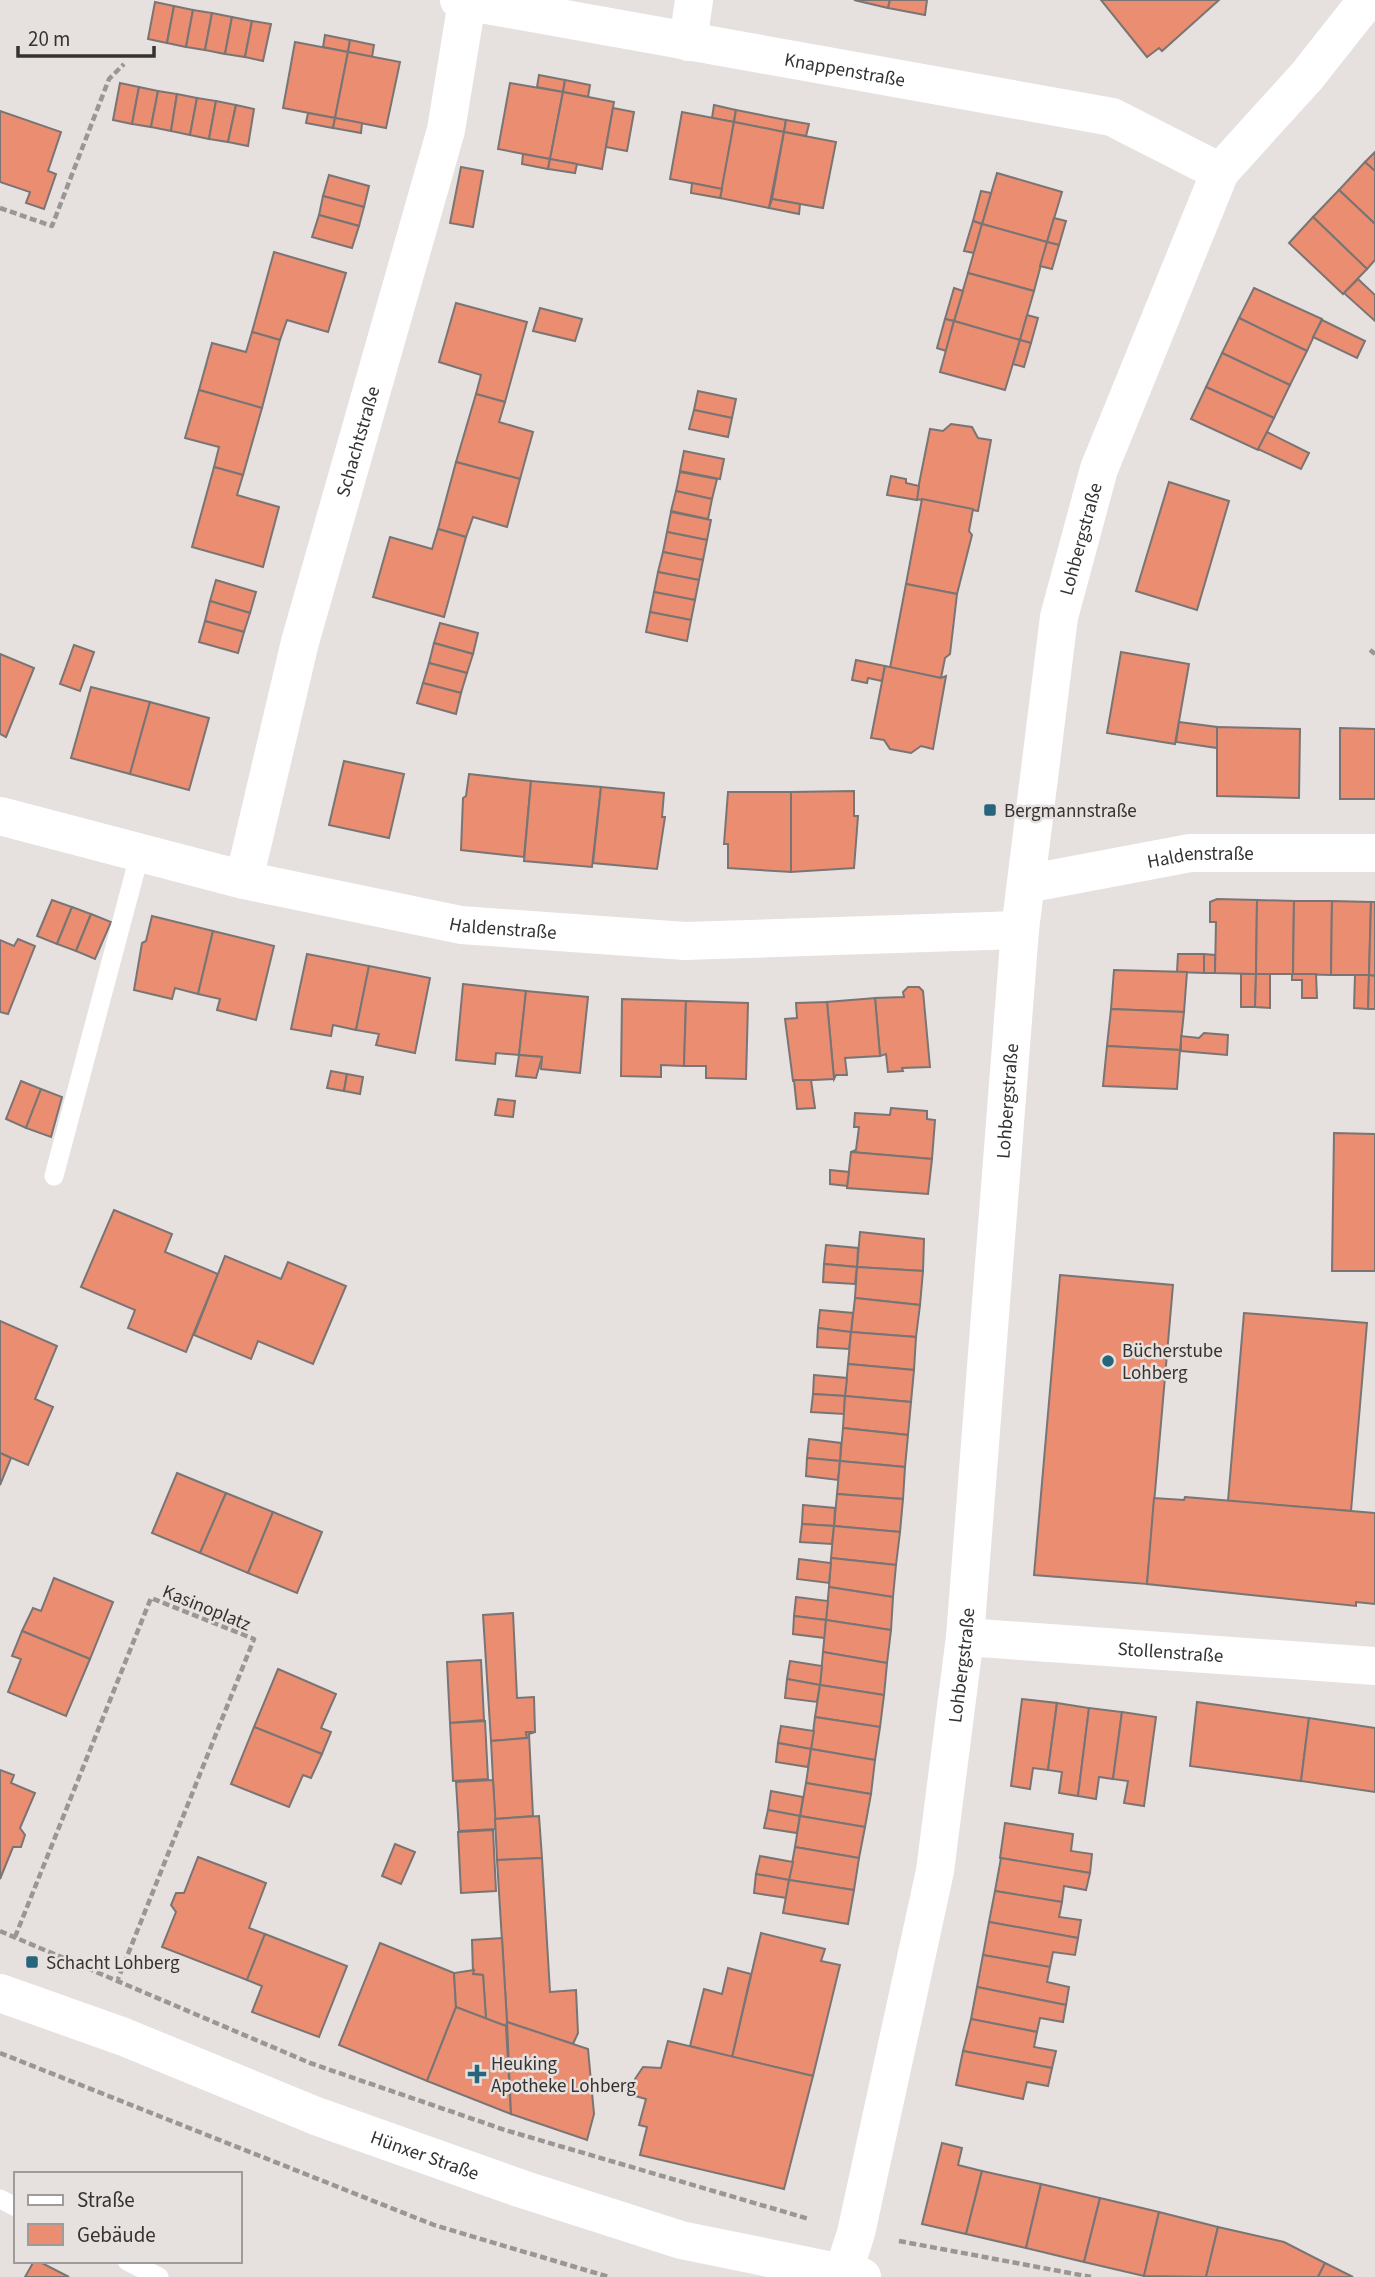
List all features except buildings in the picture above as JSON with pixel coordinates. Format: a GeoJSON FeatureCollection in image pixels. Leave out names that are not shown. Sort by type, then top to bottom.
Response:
{"type":"FeatureCollection","features":[{"type":"Feature","properties":{"kind":"street"},"geometry":{"type":"LineString","coordinates":[[688,43],[694,0]]}},
{"type":"Feature","properties":{"kind":"street","name":"Lohbergstraße"},"geometry":{"type":"LineString","coordinates":[[853,2275],[856,2233],[935,1871],[965,1637],[1020,930],[1046,697],[1059,617],[1099,469],[1220,172],[1307,76],[1367,0]]}},
{"type":"Feature","properties":{"kind":"street","name":"Knappenstraße"},"geometry":{"type":"LineString","coordinates":[[463,1],[1112,117],[1220,172]]}},
{"type":"Feature","properties":{"kind":"street","name":"Schachtstraße"},"geometry":{"type":"LineString","coordinates":[[244,880],[300,642],[446,130],[463,1]]}},
{"type":"Feature","properties":{"kind":"street","name":"Haldenstraße"},"geometry":{"type":"LineString","coordinates":[[0,816],[244,880],[461,925],[685,941],[1020,930]]}},
{"type":"Feature","properties":{"kind":"street","name":"Haldenstraße"},"geometry":{"type":"LineString","coordinates":[[1026,884],[1190,853],[1375,853]]}},
{"type":"Feature","properties":{"kind":"street","name":"Stollenstraße"},"geometry":{"type":"LineString","coordinates":[[965,1637],[1375,1666]]}},
{"type":"Feature","properties":{"kind":"street","name":"Hünxer Straße"},"geometry":{"type":"LineString","coordinates":[[0,1993],[124,2037],[317,2116],[522,2189],[681,2240],[853,2275]]}},
{"type":"Feature","properties":{"kind":"lane"},"geometry":{"type":"LineString","coordinates":[[54,1176],[140,853]]}},
{"type":"Feature","properties":{"kind":"lane"},"geometry":{"type":"LineString","coordinates":[[131,2263],[159,2277]]}},
{"type":"Feature","properties":{"kind":"path"},"geometry":{"type":"LineString","coordinates":[[0,208],[52,226],[109,79],[124,64]]}},
{"type":"Feature","properties":{"kind":"path","name":"Kasinoplatz"},"geometry":{"type":"LineString","coordinates":[[15,1937],[151,1598],[254,1639],[117,1979]]}},
{"type":"Feature","properties":{"kind":"path"},"geometry":{"type":"LineString","coordinates":[[0,1931],[310,2063],[505,2130],[856,2233],[1091,2277]]}},
{"type":"Feature","properties":{"kind":"path"},"geometry":{"type":"LineString","coordinates":[[0,2053],[434,2225],[609,2277]]}},
{"type":"Feature","properties":{"kind":"place","name":"Bergmannstraße"},"geometry":{"type":"Point","coordinates":[990,810]}},
{"type":"Feature","properties":{"kind":"place","name":"Bücherstube Lohberg"},"geometry":{"type":"Point","coordinates":[1108,1361]}},
{"type":"Feature","properties":{"kind":"place","name":"Schacht Lohberg"},"geometry":{"type":"Point","coordinates":[32,1962]}},
{"type":"Feature","properties":{"kind":"place","name":"Heuking Apotheke Lohberg"},"geometry":{"type":"Point","coordinates":[477,2074]}}]}
